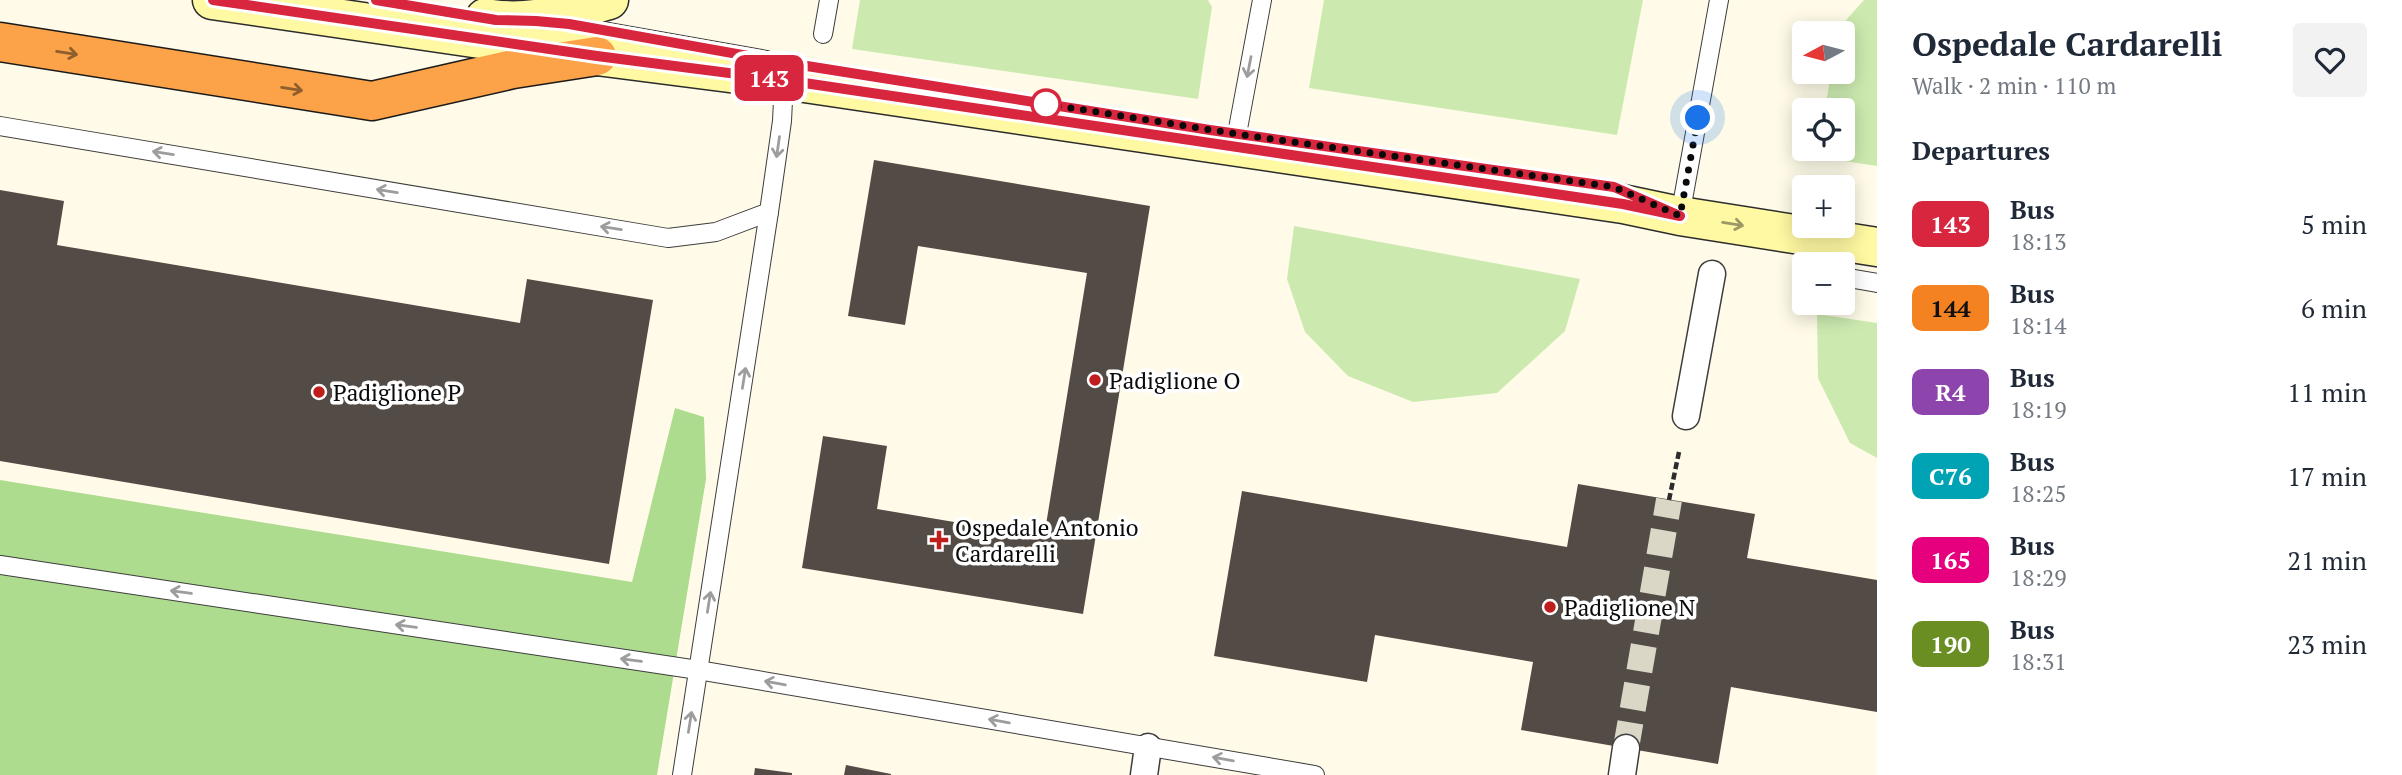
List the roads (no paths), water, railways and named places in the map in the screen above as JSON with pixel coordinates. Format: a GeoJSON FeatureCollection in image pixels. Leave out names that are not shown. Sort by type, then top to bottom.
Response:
{"type":"FeatureCollection","features":[{"type":"Feature","properties":{"kind":"highway"},"geometry":{"type":"LineString","coordinates":[[0,42],[372,102],[513,69],[597,56]]}},
{"type":"Feature","properties":{"kind":"main road"},"geometry":{"type":"LineString","coordinates":[[212,0],[597,56],[784,80],[1610,202],[1680,216],[1877,247]]}},
{"type":"Feature","properties":{"kind":"main road"},"geometry":{"type":"LineString","coordinates":[[376,0],[496,20],[536,21],[609,0]]}},
{"type":"Feature","properties":{"kind":"street"},"geometry":{"type":"LineString","coordinates":[[1686,416],[1712,274]]}},
{"type":"Feature","properties":{"kind":"street"},"geometry":{"type":"LineString","coordinates":[[1144,775],[1148,747]]}},
{"type":"Feature","properties":{"kind":"street"},"geometry":{"type":"LineString","coordinates":[[1622,775],[1626,748]]}},
{"type":"Feature","properties":{"kind":"lane"},"geometry":{"type":"LineString","coordinates":[[823,34],[829,0]]}},
{"type":"Feature","properties":{"kind":"lane"},"geometry":{"type":"LineString","coordinates":[[1237,134],[1262,0]]}},
{"type":"Feature","properties":{"kind":"lane"},"geometry":{"type":"LineString","coordinates":[[536,21],[569,24],[788,63],[1237,134],[1614,187],[1680,216],[1719,0]]}},
{"type":"Feature","properties":{"kind":"lane"},"geometry":{"type":"LineString","coordinates":[[682,775],[769,212],[782,121],[784,80]]}},
{"type":"Feature","properties":{"kind":"lane"},"geometry":{"type":"LineString","coordinates":[[0,126],[668,238],[716,232],[769,212]]}},
{"type":"Feature","properties":{"kind":"lane"},"geometry":{"type":"LineString","coordinates":[[1787,233],[1806,252]]}},
{"type":"Feature","properties":{"kind":"lane"},"geometry":{"type":"LineString","coordinates":[[1855,279],[1877,283]]}},
{"type":"Feature","properties":{"kind":"lane"},"geometry":{"type":"LineString","coordinates":[[0,565],[698,670],[1315,775]]}},
{"type":"Feature","properties":{"kind":"tunnel"},"geometry":{"type":"LineString","coordinates":[[1626,748],[1669,500]]}},
{"type":"Feature","properties":{"kind":"place","name":"Padiglione O"},"geometry":{"type":"Point","coordinates":[1095,380]}},
{"type":"Feature","properties":{"kind":"place","name":"Padiglione P"},"geometry":{"type":"Point","coordinates":[319,392]}},
{"type":"Feature","properties":{"kind":"place","name":"Ospedale Antonio Cardarelli"},"geometry":{"type":"Point","coordinates":[939,540]}},
{"type":"Feature","properties":{"kind":"place","name":"Padiglione N"},"geometry":{"type":"Point","coordinates":[1550,607]}}]}
